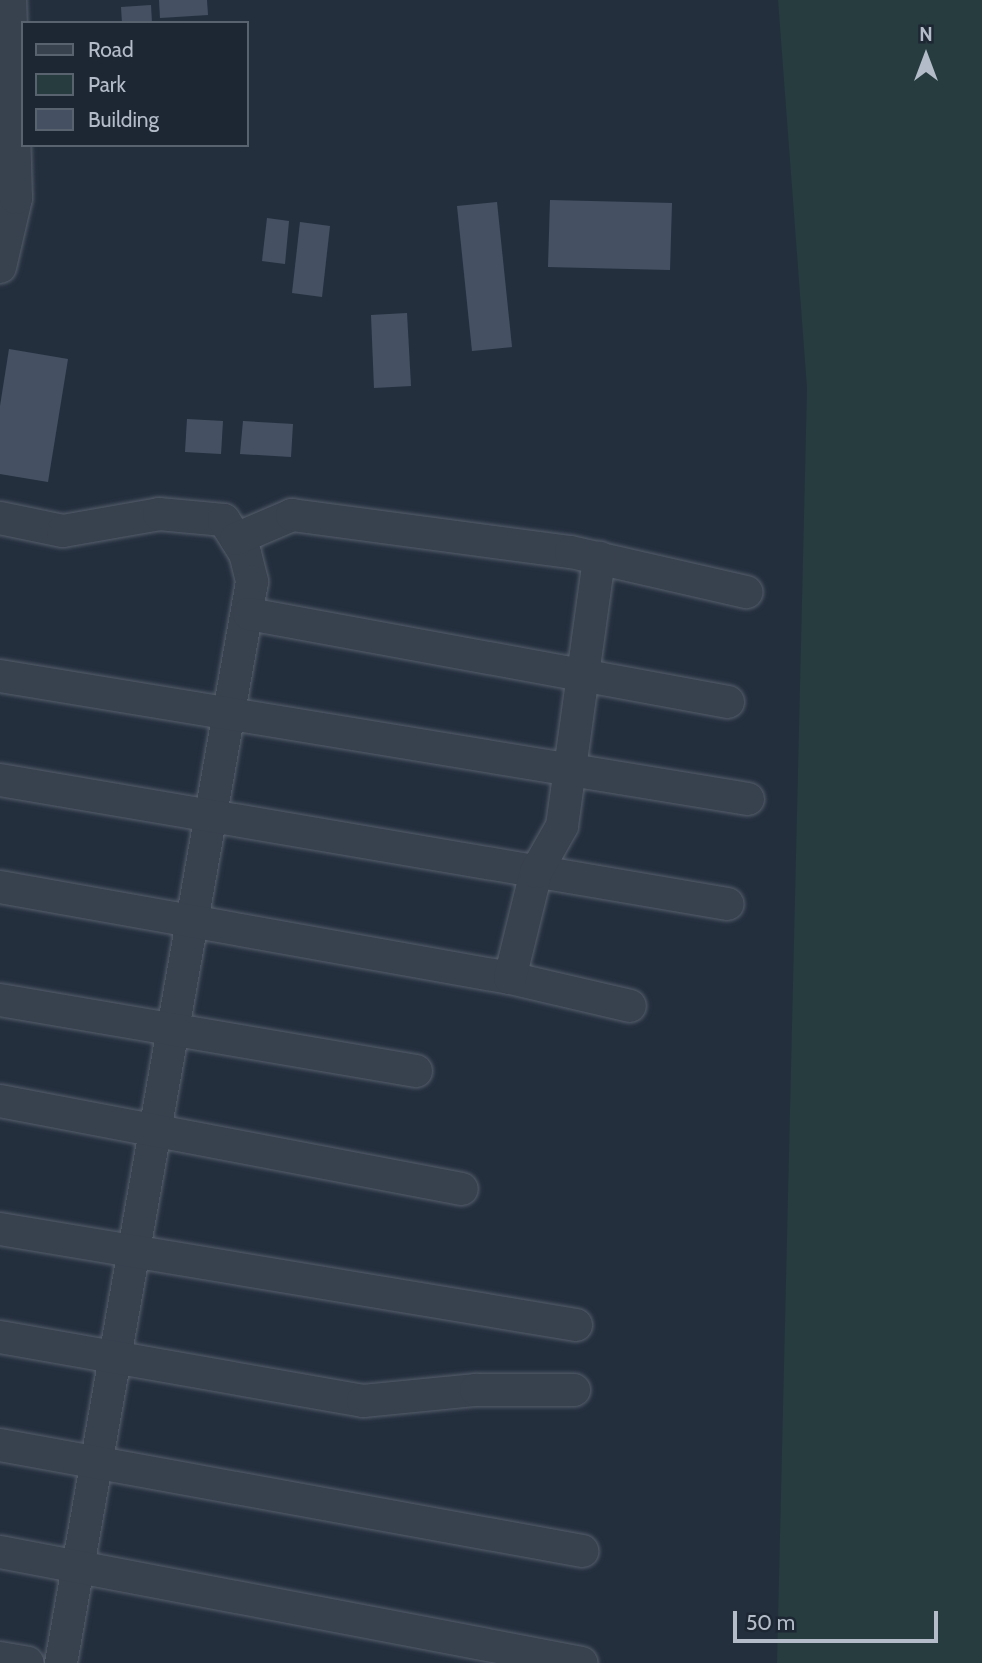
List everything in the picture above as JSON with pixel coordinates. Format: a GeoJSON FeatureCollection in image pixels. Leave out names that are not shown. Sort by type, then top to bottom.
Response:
{"type":"FeatureCollection","features":[{"type":"Feature","properties":{"kind":"street"},"geometry":{"type":"LineString","coordinates":[[0,267],[16,198],[10,0]]}},
{"type":"Feature","properties":{"kind":"street"},"geometry":{"type":"LineString","coordinates":[[0,518],[63,531],[191,512],[224,520],[236,539],[252,582],[249,614],[208,815],[194,920],[154,1129],[116,1360],[94,1461],[61,1663]]}},
{"type":"Feature","properties":{"kind":"street"},"geometry":{"type":"LineString","coordinates":[[236,539],[292,515],[599,558],[746,592]]}},
{"type":"Feature","properties":{"kind":"street"},"geometry":{"type":"LineString","coordinates":[[510,978],[536,872],[562,826],[571,773],[580,673],[599,558]]}},
{"type":"Feature","properties":{"kind":"street"},"geometry":{"type":"LineString","coordinates":[[249,614],[728,702]]}},
{"type":"Feature","properties":{"kind":"street"},"geometry":{"type":"LineString","coordinates":[[0,676],[229,717],[748,799]]}},
{"type":"Feature","properties":{"kind":"street"},"geometry":{"type":"LineString","coordinates":[[0,780],[728,904]]}},
{"type":"Feature","properties":{"kind":"street"},"geometry":{"type":"LineString","coordinates":[[0,887],[510,978],[630,1006]]}},
{"type":"Feature","properties":{"kind":"street"},"geometry":{"type":"LineString","coordinates":[[0,1000],[174,1032],[416,1071]]}},
{"type":"Feature","properties":{"kind":"street"},"geometry":{"type":"LineString","coordinates":[[0,1101],[462,1189]]}},
{"type":"Feature","properties":{"kind":"street"},"geometry":{"type":"LineString","coordinates":[[0,1229],[576,1325]]}},
{"type":"Feature","properties":{"kind":"street"},"geometry":{"type":"LineString","coordinates":[[0,1337],[116,1360],[363,1401],[477,1390],[574,1390]]}},
{"type":"Feature","properties":{"kind":"street"},"geometry":{"type":"LineString","coordinates":[[0,1445],[582,1551]]}},
{"type":"Feature","properties":{"kind":"street"},"geometry":{"type":"LineString","coordinates":[[0,1552],[582,1663]]}},
{"type":"Feature","properties":{"kind":"street"},"geometry":{"type":"LineString","coordinates":[[0,1658],[28,1663]]}},
{"type":"Feature","properties":{"kind":"green space"},"geometry":{"type":"Polygon","coordinates":[[[778,0],[982,0],[982,1663],[777,1663],[807,388],[778,0]]]}},
{"type":"Feature","properties":{"kind":"building"},"geometry":{"type":"Polygon","coordinates":[[[159,0],[207,0],[208,15],[160,18],[159,0]]]}},
{"type":"Feature","properties":{"kind":"building"},"geometry":{"type":"Polygon","coordinates":[[[151,5],[152,21],[122,21],[121,7],[151,5]]]}},
{"type":"Feature","properties":{"kind":"building"},"geometry":{"type":"Polygon","coordinates":[[[550,200],[672,203],[670,270],[548,267],[550,200]]]}},
{"type":"Feature","properties":{"kind":"building"},"geometry":{"type":"Polygon","coordinates":[[[497,202],[512,347],[472,351],[457,206],[497,202]]]}},
{"type":"Feature","properties":{"kind":"building"},"geometry":{"type":"Polygon","coordinates":[[[267,218],[289,221],[285,264],[262,261],[267,218]]]}},
{"type":"Feature","properties":{"kind":"building"},"geometry":{"type":"Polygon","coordinates":[[[300,222],[330,226],[322,297],[292,293],[300,222]]]}},
{"type":"Feature","properties":{"kind":"building"},"geometry":{"type":"Polygon","coordinates":[[[407,313],[411,386],[374,388],[371,315],[407,313]]]}},
{"type":"Feature","properties":{"kind":"building"},"geometry":{"type":"Polygon","coordinates":[[[9,349],[68,359],[48,482],[0,474],[0,406],[9,349]]]}},
{"type":"Feature","properties":{"kind":"building"},"geometry":{"type":"Polygon","coordinates":[[[187,419],[223,421],[221,454],[185,452],[187,419]]]}},
{"type":"Feature","properties":{"kind":"building"},"geometry":{"type":"Polygon","coordinates":[[[243,421],[293,424],[291,457],[240,454],[243,421]]]}}]}
